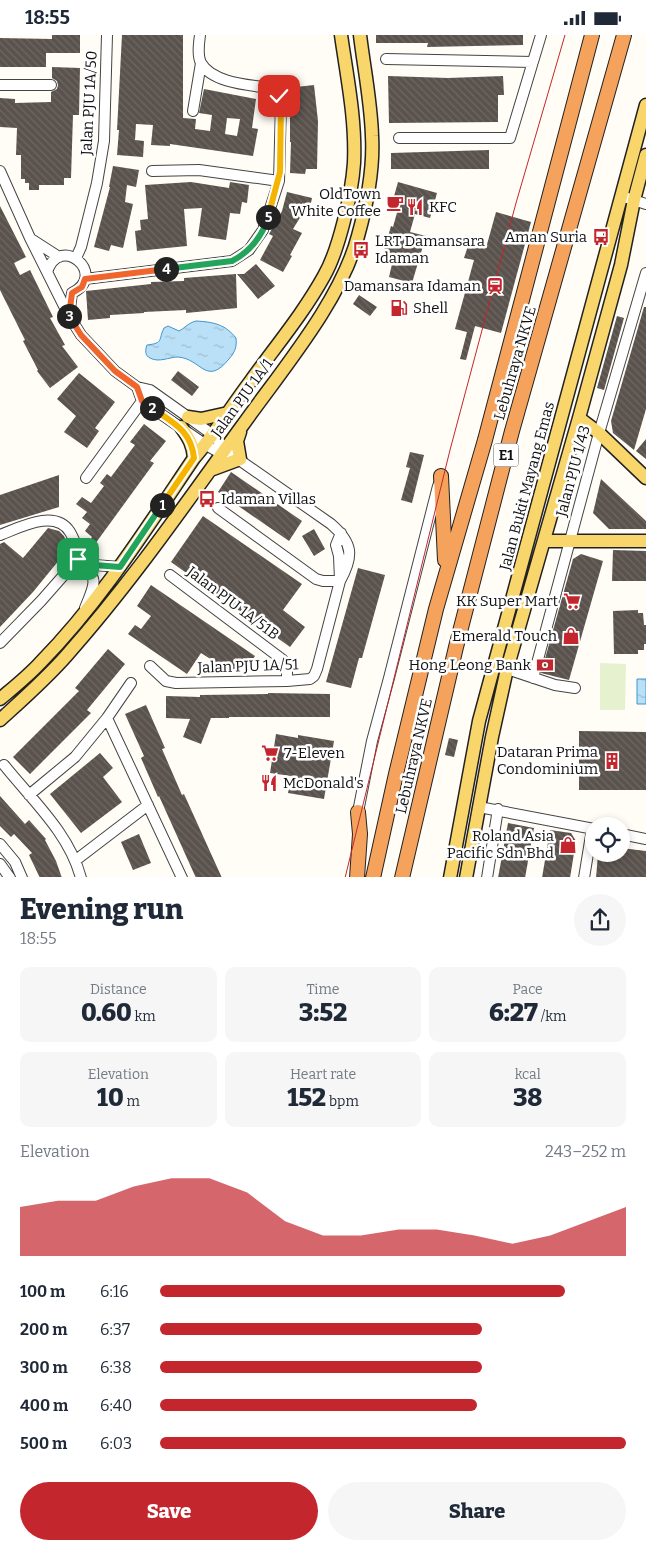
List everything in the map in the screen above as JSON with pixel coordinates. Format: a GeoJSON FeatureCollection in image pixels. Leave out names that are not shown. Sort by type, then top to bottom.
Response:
{"type":"FeatureCollection","features":[{"type":"Feature","properties":{"kind":"highway","name":"Lebuhraya NKVE"},"geometry":{"type":"LineString","coordinates":[[373,877],[427,645],[454,542],[485,440],[592,35]]}},
{"type":"Feature","properties":{"kind":"highway","name":"Lebuhraya NKVE"},"geometry":{"type":"LineString","coordinates":[[402,877],[456,647],[510,440],[624,35]]}},
{"type":"Feature","properties":{"kind":"highway"},"geometry":{"type":"LineString","coordinates":[[441,475],[446,554],[444,586]]}},
{"type":"Feature","properties":{"kind":"highway"},"geometry":{"type":"LineString","coordinates":[[358,812],[360,834],[358,877]]}},
{"type":"Feature","properties":{"kind":"main road","name":"Jalan PJU 1A/1"},"geometry":{"type":"LineString","coordinates":[[0,699],[40,664],[120,567],[194,458],[302,311],[325,275],[338,239],[348,201],[354,163],[352,121],[341,35]]}},
{"type":"Feature","properties":{"kind":"main road","name":"Jalan PJU 1A/1"},"geometry":{"type":"LineString","coordinates":[[0,719],[40,683],[67,655],[102,612],[226,451],[241,427],[290,360],[343,275],[358,239],[367,203],[371,171],[372,136],[360,35]]}},
{"type":"Feature","properties":{"kind":"main road","name":"Jalan Bukit Mayang Emas"},"geometry":{"type":"LineString","coordinates":[[450,877],[479,721],[621,196],[643,126],[646,105]]}},
{"type":"Feature","properties":{"kind":"main road","name":"Jalan Bukit Mayang Emas"},"geometry":{"type":"LineString","coordinates":[[466,877],[492,737],[507,669],[579,418],[620,265],[640,202],[646,155]]}},
{"type":"Feature","properties":{"kind":"main road"},"geometry":{"type":"LineString","coordinates":[[194,458],[193,447],[184,422],[228,413]]}},
{"type":"Feature","properties":{"kind":"main road"},"geometry":{"type":"LineString","coordinates":[[579,418],[599,433],[646,478]]}},
{"type":"Feature","properties":{"kind":"main road"},"geometry":{"type":"LineString","coordinates":[[212,469],[240,459],[237,441],[241,427]]}},
{"type":"Feature","properties":{"kind":"main road"},"geometry":{"type":"LineString","coordinates":[[544,541],[646,541]]}},
{"type":"Feature","properties":{"kind":"main road"},"geometry":{"type":"LineString","coordinates":[[479,721],[490,701],[498,677],[507,669],[501,659],[501,644]]}},
{"type":"Feature","properties":{"kind":"main road"},"geometry":{"type":"LineString","coordinates":[[459,825],[467,811],[474,807],[479,807]]}},
{"type":"Feature","properties":{"kind":"street","name":"Jalan PJU 1A/50"},"geometry":{"type":"LineString","coordinates":[[85,279],[85,269],[80,261],[81,247],[97,183],[104,141],[107,35]]}},
{"type":"Feature","properties":{"kind":"street"},"geometry":{"type":"LineString","coordinates":[[193,111],[201,63],[199,54],[200,35]]}},
{"type":"Feature","properties":{"kind":"street"},"geometry":{"type":"LineString","coordinates":[[399,138],[510,138],[541,35]]}},
{"type":"Feature","properties":{"kind":"street"},"geometry":{"type":"LineString","coordinates":[[386,59],[533,62]]}},
{"type":"Feature","properties":{"kind":"street"},"geometry":{"type":"LineString","coordinates":[[56,291],[66,294],[72,293],[82,287],[85,279],[232,261],[249,250],[263,230],[279,181],[281,102],[276,91],[270,88],[230,82],[217,76],[201,63]]}},
{"type":"Feature","properties":{"kind":"street"},"geometry":{"type":"LineString","coordinates":[[0,85],[51,85]]}},
{"type":"Feature","properties":{"kind":"street"},"geometry":{"type":"LineString","coordinates":[[152,171],[199,170],[279,181]]}},
{"type":"Feature","properties":{"kind":"street"},"geometry":{"type":"LineString","coordinates":[[0,171],[56,291],[81,335],[115,371],[137,387],[150,389],[184,422],[240,459],[341,533],[348,543],[350,555],[347,568],[340,581],[316,579],[218,508]]}},
{"type":"Feature","properties":{"kind":"street"},"geometry":{"type":"LineString","coordinates":[[621,196],[640,202]]}},
{"type":"Feature","properties":{"kind":"street"},"geometry":{"type":"LineString","coordinates":[[30,238],[59,257]]}},
{"type":"Feature","properties":{"kind":"street"},"geometry":{"type":"LineString","coordinates":[[47,272],[53,260],[59,257],[66,255],[80,261]]}},
{"type":"Feature","properties":{"kind":"street","name":"Jalan PJU 1/43"},"geometry":{"type":"LineString","coordinates":[[533,678],[599,433],[646,273]]}},
{"type":"Feature","properties":{"kind":"street"},"geometry":{"type":"LineString","coordinates":[[69,316],[72,293]]}},
{"type":"Feature","properties":{"kind":"street"},"geometry":{"type":"LineString","coordinates":[[137,387],[142,401],[184,422]]}},
{"type":"Feature","properties":{"kind":"street"},"geometry":{"type":"LineString","coordinates":[[86,478],[150,389]]}},
{"type":"Feature","properties":{"kind":"street"},"geometry":{"type":"LineString","coordinates":[[358,812],[372,741],[390,678],[441,475]]}},
{"type":"Feature","properties":{"kind":"street"},"geometry":{"type":"LineString","coordinates":[[0,535],[47,520],[58,523],[69,530],[79,557],[94,579],[93,589],[82,615]]}},
{"type":"Feature","properties":{"kind":"street"},"geometry":{"type":"LineString","coordinates":[[79,557],[94,565],[120,567]]}},
{"type":"Feature","properties":{"kind":"street"},"geometry":{"type":"LineString","coordinates":[[0,643],[41,601],[79,557]]}},
{"type":"Feature","properties":{"kind":"street","name":"Jalan PJU 1A/51B"},"geometry":{"type":"LineString","coordinates":[[170,575],[283,660],[287,670],[287,681]]}},
{"type":"Feature","properties":{"kind":"street","name":"Jalan PJU 1A/51"},"geometry":{"type":"LineString","coordinates":[[150,666],[166,681],[176,683],[310,679],[314,676],[340,581]]}},
{"type":"Feature","properties":{"kind":"street"},"geometry":{"type":"LineString","coordinates":[[507,669],[556,685],[575,687]]}},
{"type":"Feature","properties":{"kind":"street"},"geometry":{"type":"LineString","coordinates":[[28,795],[75,757],[107,718],[131,683]]}},
{"type":"Feature","properties":{"kind":"street"},"geometry":{"type":"LineString","coordinates":[[107,718],[182,877]]}},
{"type":"Feature","properties":{"kind":"street"},"geometry":{"type":"LineString","coordinates":[[4,765],[58,829],[76,860],[81,877]]}},
{"type":"Feature","properties":{"kind":"street"},"geometry":{"type":"LineString","coordinates":[[76,860],[148,805]]}},
{"type":"Feature","properties":{"kind":"street"},"geometry":{"type":"LineString","coordinates":[[479,807],[498,809],[585,827]]}},
{"type":"Feature","properties":{"kind":"street"},"geometry":{"type":"LineString","coordinates":[[487,877],[498,809]]}},
{"type":"Feature","properties":{"kind":"street"},"geometry":{"type":"LineString","coordinates":[[630,836],[646,839]]}},
{"type":"Feature","properties":{"kind":"street"},"geometry":{"type":"LineString","coordinates":[[0,845],[15,862],[22,877]]}},
{"type":"Feature","properties":{"kind":"street"},"geometry":{"type":"LineString","coordinates":[[584,877],[587,862]]}},
{"type":"Feature","properties":{"kind":"street"},"geometry":{"type":"LineString","coordinates":[[0,864],[10,877]]}},
{"type":"Feature","properties":{"kind":"green space"},"geometry":{"type":"Polygon","coordinates":[[[600,663],[626,664],[625,710],[600,710],[600,663]]]}},
{"type":"Feature","properties":{"kind":"water"},"geometry":{"type":"Polygon","coordinates":[[[196,321],[208,322],[223,327],[236,338],[234,352],[221,367],[215,371],[209,371],[193,362],[178,357],[157,360],[147,356],[147,345],[160,340],[164,328],[168,326],[179,331],[196,321]]]}},
{"type":"Feature","properties":{"kind":"water"},"geometry":{"type":"Polygon","coordinates":[[[637,679],[646,679],[646,704],[637,704],[637,679]]]}},
{"type":"Feature","properties":{"kind":"building"},"geometry":{"type":"Polygon","coordinates":[[[52,35],[80,35],[80,53],[46,53],[46,67],[0,67],[0,38],[52,39],[52,35]]]}},
{"type":"Feature","properties":{"kind":"building"},"geometry":{"type":"Polygon","coordinates":[[[122,35],[183,35],[183,118],[196,119],[195,129],[210,131],[212,115],[199,113],[204,89],[256,99],[252,128],[258,129],[253,156],[170,144],[170,146],[151,145],[153,125],[136,124],[135,140],[144,141],[143,157],[117,155],[119,130],[117,130],[122,35]],[[227,118],[225,134],[237,136],[240,119],[227,118]]]}},
{"type":"Feature","properties":{"kind":"building"},"geometry":{"type":"Polygon","coordinates":[[[376,35],[523,35],[523,45],[427,47],[428,43],[376,43],[376,35]]]}},
{"type":"Feature","properties":{"kind":"building"},"geometry":{"type":"Polygon","coordinates":[[[52,67],[80,68],[79,115],[73,115],[71,178],[64,178],[64,185],[39,185],[39,190],[29,190],[29,183],[25,183],[25,179],[21,179],[21,155],[16,155],[17,128],[0,127],[0,98],[15,99],[15,103],[51,102],[51,92],[57,89],[58,85],[57,81],[52,78],[52,67]]]}},
{"type":"Feature","properties":{"kind":"building"},"geometry":{"type":"Polygon","coordinates":[[[388,76],[448,78],[503,76],[504,95],[498,95],[498,122],[389,123],[388,76]]]}},
{"type":"Feature","properties":{"kind":"building"},"geometry":{"type":"Polygon","coordinates":[[[314,85],[318,121],[317,169],[306,169],[305,174],[290,173],[291,142],[287,88],[314,85]]]}},
{"type":"Feature","properties":{"kind":"building"},"geometry":{"type":"Polygon","coordinates":[[[489,150],[489,169],[391,169],[391,153],[489,150]]]}},
{"type":"Feature","properties":{"kind":"building"},"geometry":{"type":"Polygon","coordinates":[[[113,166],[139,170],[136,187],[127,185],[125,202],[133,204],[123,248],[111,245],[109,251],[94,247],[110,187],[113,166]]]}},
{"type":"Feature","properties":{"kind":"building"},"geometry":{"type":"Polygon","coordinates":[[[191,182],[229,188],[230,182],[249,185],[247,203],[242,202],[240,214],[230,213],[226,240],[198,236],[202,208],[184,209],[187,246],[137,251],[135,231],[141,230],[140,220],[148,219],[145,185],[191,182]]]}},
{"type":"Feature","properties":{"kind":"building"},"geometry":{"type":"Polygon","coordinates":[[[398,182],[437,193],[430,218],[415,214],[410,232],[426,236],[412,283],[389,277],[392,264],[381,261],[398,209],[391,207],[398,182]]]}},
{"type":"Feature","properties":{"kind":"building"},"geometry":{"type":"Polygon","coordinates":[[[287,192],[312,198],[308,217],[301,216],[293,229],[302,233],[283,272],[260,260],[273,236],[269,234],[282,211],[287,192]]]}},
{"type":"Feature","properties":{"kind":"building"},"geometry":{"type":"Polygon","coordinates":[[[0,206],[26,257],[14,263],[20,275],[30,270],[53,317],[50,318],[65,345],[62,346],[78,367],[50,388],[37,371],[23,341],[25,340],[0,290],[0,206]]]}},
{"type":"Feature","properties":{"kind":"building","name":"Damansara Idaman"},"geometry":{"type":"Polygon","coordinates":[[[496,212],[531,222],[501,333],[475,326],[466,360],[460,359],[467,332],[455,329],[474,260],[464,258],[469,243],[486,248],[496,212]]]}},
{"type":"Feature","properties":{"kind":"building"},"geometry":{"type":"Polygon","coordinates":[[[256,264],[275,286],[258,299],[237,274],[244,274],[256,264]]]}},
{"type":"Feature","properties":{"kind":"building"},"geometry":{"type":"Polygon","coordinates":[[[236,274],[237,308],[186,313],[186,310],[144,312],[110,315],[110,318],[88,320],[86,291],[151,284],[151,282],[184,281],[184,278],[236,274]]]}},
{"type":"Feature","properties":{"kind":"building"},"geometry":{"type":"Polygon","coordinates":[[[359,295],[377,307],[370,316],[353,304],[359,295]]]}},
{"type":"Feature","properties":{"kind":"building"},"geometry":{"type":"Polygon","coordinates":[[[644,307],[646,307],[646,409],[634,450],[613,433],[611,421],[644,307]]]}},
{"type":"Feature","properties":{"kind":"building"},"geometry":{"type":"Polygon","coordinates":[[[617,316],[624,318],[604,390],[597,388],[617,316]]]}},
{"type":"Feature","properties":{"kind":"building"},"geometry":{"type":"Polygon","coordinates":[[[178,371],[199,387],[192,396],[171,380],[178,371]]]}},
{"type":"Feature","properties":{"kind":"building"},"geometry":{"type":"Polygon","coordinates":[[[79,373],[115,402],[95,428],[99,431],[87,448],[64,432],[76,416],[57,399],[79,373]]]}},
{"type":"Feature","properties":{"kind":"building"},"geometry":{"type":"Polygon","coordinates":[[[144,424],[166,441],[150,461],[154,463],[95,544],[90,540],[92,537],[85,531],[90,524],[82,518],[87,512],[76,504],[82,497],[91,503],[104,486],[100,483],[107,474],[111,477],[135,445],[130,442],[144,424]]]}},
{"type":"Feature","properties":{"kind":"building"},"geometry":{"type":"Polygon","coordinates":[[[646,439],[646,459],[636,451],[646,439]]]}},
{"type":"Feature","properties":{"kind":"building"},"geometry":{"type":"Polygon","coordinates":[[[410,452],[424,455],[412,503],[401,500],[410,468],[406,467],[410,452]]]}},
{"type":"Feature","properties":{"kind":"building"},"geometry":{"type":"Polygon","coordinates":[[[231,472],[302,521],[289,541],[218,492],[231,472]]]}},
{"type":"Feature","properties":{"kind":"building"},"geometry":{"type":"Polygon","coordinates":[[[59,475],[59,507],[0,525],[0,495],[59,475]]]}},
{"type":"Feature","properties":{"kind":"building"},"geometry":{"type":"Polygon","coordinates":[[[601,479],[646,521],[646,529],[609,529],[593,513],[601,479]]]}},
{"type":"Feature","properties":{"kind":"building"},"geometry":{"type":"Polygon","coordinates":[[[203,516],[302,584],[283,610],[305,627],[290,647],[171,562],[203,516]]]}},
{"type":"Feature","properties":{"kind":"building"},"geometry":{"type":"Polygon","coordinates":[[[48,528],[59,531],[64,536],[69,548],[33,592],[0,627],[0,544],[4,542],[23,558],[48,528]]]}},
{"type":"Feature","properties":{"kind":"building"},"geometry":{"type":"Polygon","coordinates":[[[314,529],[325,549],[314,556],[302,536],[314,529]]]}},
{"type":"Feature","properties":{"kind":"building"},"geometry":{"type":"Polygon","coordinates":[[[613,550],[646,551],[646,581],[612,581],[613,550]]]}},
{"type":"Feature","properties":{"kind":"building"},"geometry":{"type":"Polygon","coordinates":[[[581,554],[603,561],[569,680],[541,673],[573,559],[581,554]]]}},
{"type":"Feature","properties":{"kind":"building"},"geometry":{"type":"Polygon","coordinates":[[[358,568],[385,575],[362,658],[359,658],[351,688],[326,682],[358,568]]]}},
{"type":"Feature","properties":{"kind":"building"},"geometry":{"type":"Polygon","coordinates":[[[151,585],[255,656],[247,669],[242,666],[240,668],[236,666],[234,670],[225,664],[223,667],[201,653],[187,674],[128,634],[135,625],[141,629],[151,616],[137,606],[151,585]]]}},
{"type":"Feature","properties":{"kind":"building"},"geometry":{"type":"Polygon","coordinates":[[[638,610],[638,613],[643,613],[644,625],[646,625],[646,644],[644,644],[644,650],[638,650],[638,654],[614,654],[613,611],[638,610]]]}},
{"type":"Feature","properties":{"kind":"building"},"geometry":{"type":"Polygon","coordinates":[[[108,649],[125,664],[87,710],[91,713],[30,774],[13,757],[79,691],[75,688],[108,649]]]}},
{"type":"Feature","properties":{"kind":"building"},"geometry":{"type":"Polygon","coordinates":[[[330,694],[330,717],[211,718],[201,744],[183,737],[190,719],[166,718],[166,696],[200,697],[200,695],[330,694]]]}},
{"type":"Feature","properties":{"kind":"building"},"geometry":{"type":"Polygon","coordinates":[[[146,705],[165,748],[162,749],[182,795],[184,794],[222,877],[196,877],[141,758],[144,756],[125,714],[146,705]]]}},
{"type":"Feature","properties":{"kind":"building","name":"Dataran Prima Condominium"},"geometry":{"type":"Polygon","coordinates":[[[579,731],[646,732],[646,790],[579,790],[579,731]]]}},
{"type":"Feature","properties":{"kind":"building"},"geometry":{"type":"Polygon","coordinates":[[[276,734],[298,738],[298,735],[334,741],[324,799],[288,793],[291,776],[270,773],[276,734]]]}},
{"type":"Feature","properties":{"kind":"building"},"geometry":{"type":"Polygon","coordinates":[[[449,738],[458,740],[454,757],[445,755],[449,738]]]}},
{"type":"Feature","properties":{"kind":"building"},"geometry":{"type":"Polygon","coordinates":[[[100,753],[113,768],[103,777],[122,802],[81,833],[50,794],[100,753]]]}},
{"type":"Feature","properties":{"kind":"building"},"geometry":{"type":"Polygon","coordinates":[[[0,796],[25,824],[29,820],[46,839],[62,877],[40,877],[29,855],[32,853],[14,834],[11,837],[0,826],[0,796]]]}},
{"type":"Feature","properties":{"kind":"building"},"geometry":{"type":"Polygon","coordinates":[[[508,823],[534,828],[525,877],[498,877],[508,823]]]}},
{"type":"Feature","properties":{"kind":"building"},"geometry":{"type":"Polygon","coordinates":[[[550,830],[571,833],[576,841],[570,877],[542,877],[550,830]]]}},
{"type":"Feature","properties":{"kind":"building"},"geometry":{"type":"Polygon","coordinates":[[[139,834],[151,863],[133,870],[121,842],[139,834]]]}},
{"type":"Feature","properties":{"kind":"building"},"geometry":{"type":"Polygon","coordinates":[[[630,849],[646,851],[646,877],[596,877],[597,862],[630,862],[630,849]]]}},
{"type":"Feature","properties":{"kind":"tram line"},"geometry":{"type":"LineString","coordinates":[[345,877],[450,450],[516,203],[565,35]]}},
{"type":"Feature","properties":{"kind":"place","name":"OldTown White Coffee"},"geometry":{"type":"Point","coordinates":[395,203]}},
{"type":"Feature","properties":{"kind":"place","name":"KFC"},"geometry":{"type":"Point","coordinates":[415,207]}},
{"type":"Feature","properties":{"kind":"place","name":"Aman Suria"},"geometry":{"type":"Point","coordinates":[601,237]}},
{"type":"Feature","properties":{"kind":"place","name":"LRT Damansara Idaman"},"geometry":{"type":"Point","coordinates":[361,250]}},
{"type":"Feature","properties":{"kind":"place","name":"Damansara Idaman"},"geometry":{"type":"Point","coordinates":[495,286]}},
{"type":"Feature","properties":{"kind":"place","name":"Shell"},"geometry":{"type":"Point","coordinates":[399,308]}},
{"type":"Feature","properties":{"kind":"place","name":"Idaman Villas"},"geometry":{"type":"Point","coordinates":[207,499]}},
{"type":"Feature","properties":{"kind":"place","name":"KK Super Mart"},"geometry":{"type":"Point","coordinates":[572,601]}},
{"type":"Feature","properties":{"kind":"place","name":"Emerald Touch"},"geometry":{"type":"Point","coordinates":[571,636]}},
{"type":"Feature","properties":{"kind":"place","name":"Hong Leong Bank"},"geometry":{"type":"Point","coordinates":[545,665]}},
{"type":"Feature","properties":{"kind":"place","name":"7-Eleven"},"geometry":{"type":"Point","coordinates":[270,753]}},
{"type":"Feature","properties":{"kind":"place","name":"Dataran Prima Condominium"},"geometry":{"type":"Point","coordinates":[612,761]}},
{"type":"Feature","properties":{"kind":"place","name":"McDonald's"},"geometry":{"type":"Point","coordinates":[269,783]}},
{"type":"Feature","properties":{"kind":"place","name":"Roland Asia Pacific Sdn Bhd"},"geometry":{"type":"Point","coordinates":[568,845]}},
{"type":"Feature","properties":{"kind":"route"},"geometry":{"type":"LineString","coordinates":[[78,559],[80,554],[94,565],[120,567],[194,458],[193,447],[181,427],[142,401],[137,387],[115,371],[81,335],[69,316],[72,293],[82,287],[85,279],[232,261],[249,250],[267,223],[279,181],[281,102],[279,96]]}}]}
